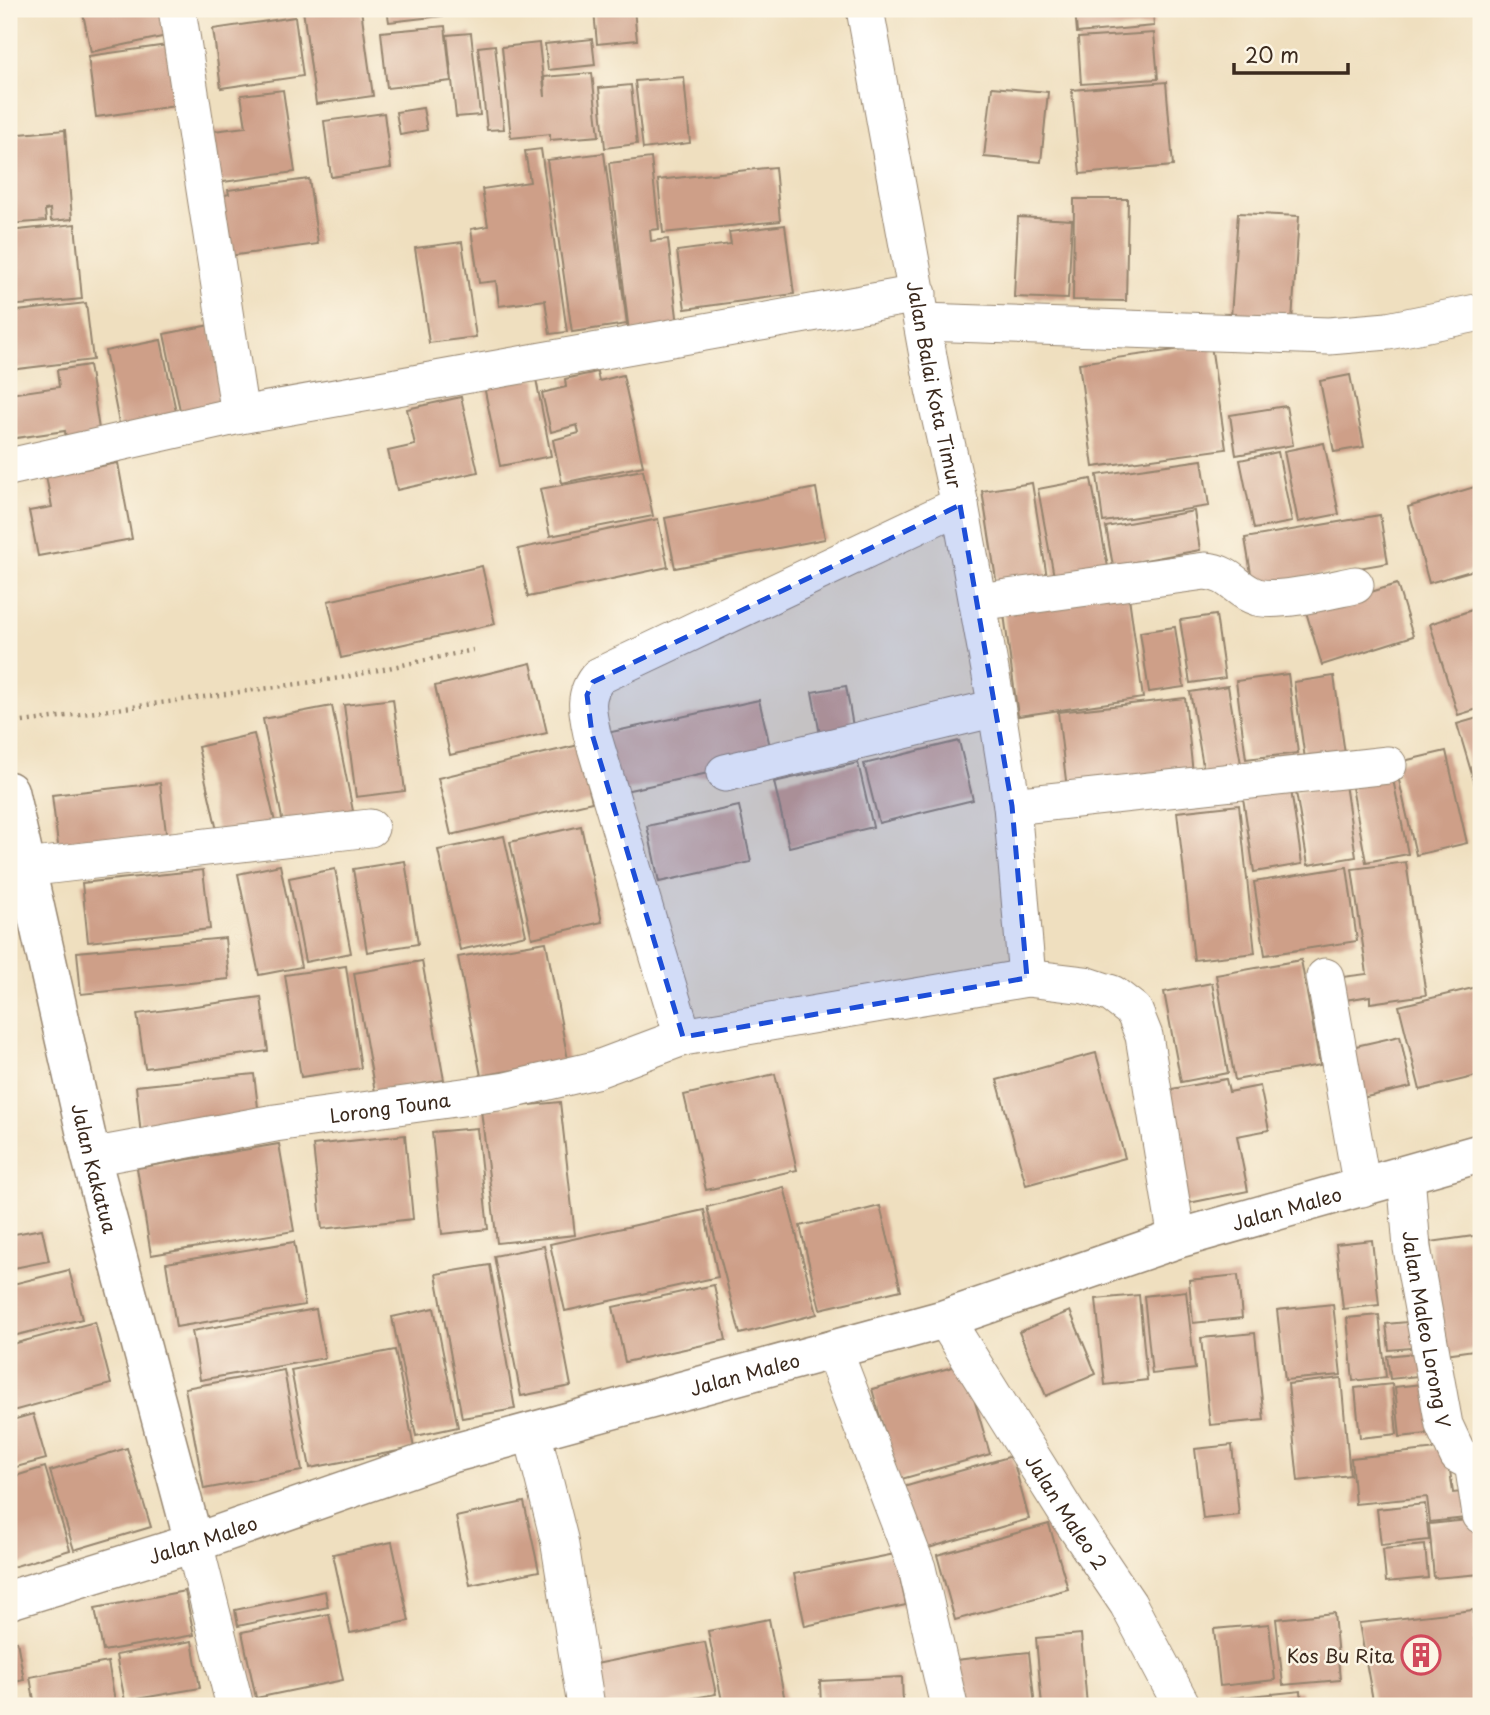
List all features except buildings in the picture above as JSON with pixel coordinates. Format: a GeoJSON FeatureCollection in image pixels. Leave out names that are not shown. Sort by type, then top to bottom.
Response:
{"type":"FeatureCollection","features":[{"type":"Feature","properties":{"kind":"street"},"geometry":{"type":"LineString","coordinates":[[177,9],[240,415]]}},
{"type":"Feature","properties":{"kind":"street","name":"Jalan Balai Kota Timur"},"geometry":{"type":"LineString","coordinates":[[864,9],[934,389],[960,505],[996,708],[1012,806],[1027,978]]}},
{"type":"Feature","properties":{"kind":"street"},"geometry":{"type":"LineString","coordinates":[[9,467],[240,415],[921,308],[1273,336],[1329,336],[1388,331],[1481,312]]}},
{"type":"Feature","properties":{"kind":"street"},"geometry":{"type":"LineString","coordinates":[[683,1037],[592,733],[587,709],[589,689],[598,676],[960,505]]}},
{"type":"Feature","properties":{"kind":"street"},"geometry":{"type":"LineString","coordinates":[[978,602],[1205,571],[1225,575],[1251,594],[1273,599],[1355,585]]}},
{"type":"Feature","properties":{"kind":"street"},"geometry":{"type":"LineString","coordinates":[[725,773],[996,708]]}},
{"type":"Feature","properties":{"kind":"street"},"geometry":{"type":"LineString","coordinates":[[1012,806],[1388,765]]}},
{"type":"Feature","properties":{"kind":"street","name":"Jalan Kakatua"},"geometry":{"type":"LineString","coordinates":[[9,791],[91,1157],[194,1543]]}},
{"type":"Feature","properties":{"kind":"street"},"geometry":{"type":"LineString","coordinates":[[25,868],[370,828]]}},
{"type":"Feature","properties":{"kind":"street"},"geometry":{"type":"LineString","coordinates":[[1325,977],[1362,1188]]}},
{"type":"Feature","properties":{"kind":"street","name":"Lorong Touna"},"geometry":{"type":"LineString","coordinates":[[91,1157],[275,1123],[532,1086],[595,1070],[683,1037],[1027,978],[1085,985],[1112,993],[1134,1011],[1144,1036],[1177,1239]]}},
{"type":"Feature","properties":{"kind":"street","name":"Jalan Maleo"},"geometry":{"type":"LineString","coordinates":[[9,1600],[194,1543],[450,1454],[945,1319],[1177,1239],[1481,1153]]}},
{"type":"Feature","properties":{"kind":"street","name":"Jalan Maleo Lorong V"},"geometry":{"type":"LineString","coordinates":[[1406,1175],[1412,1248],[1444,1425],[1458,1455],[1477,1463],[1481,1515]]}},
{"type":"Feature","properties":{"kind":"street","name":"Jalan Maleo 2"},"geometry":{"type":"LineString","coordinates":[[945,1319],[1068,1515],[1128,1604],[1182,1706]]}},
{"type":"Feature","properties":{"kind":"street"},"geometry":{"type":"LineString","coordinates":[[832,1349],[917,1567],[949,1706]]}},
{"type":"Feature","properties":{"kind":"street"},"geometry":{"type":"LineString","coordinates":[[532,1432],[559,1539],[586,1706]]}},
{"type":"Feature","properties":{"kind":"street"},"geometry":{"type":"LineString","coordinates":[[194,1543],[235,1706]]}},
{"type":"Feature","properties":{"kind":"path"},"geometry":{"type":"LineString","coordinates":[[9,724],[341,678],[473,650]]}},
{"type":"Feature","properties":{"kind":"highlighted area"},"geometry":{"type":"Polygon","coordinates":[[[960,505],[1012,806],[1027,978],[683,1037],[592,734],[587,695],[593,682],[960,505]]]}},
{"type":"Feature","properties":{"kind":"place","name":"Kos Bu Rita"},"geometry":{"type":"Point","coordinates":[1421,1655]}}]}
